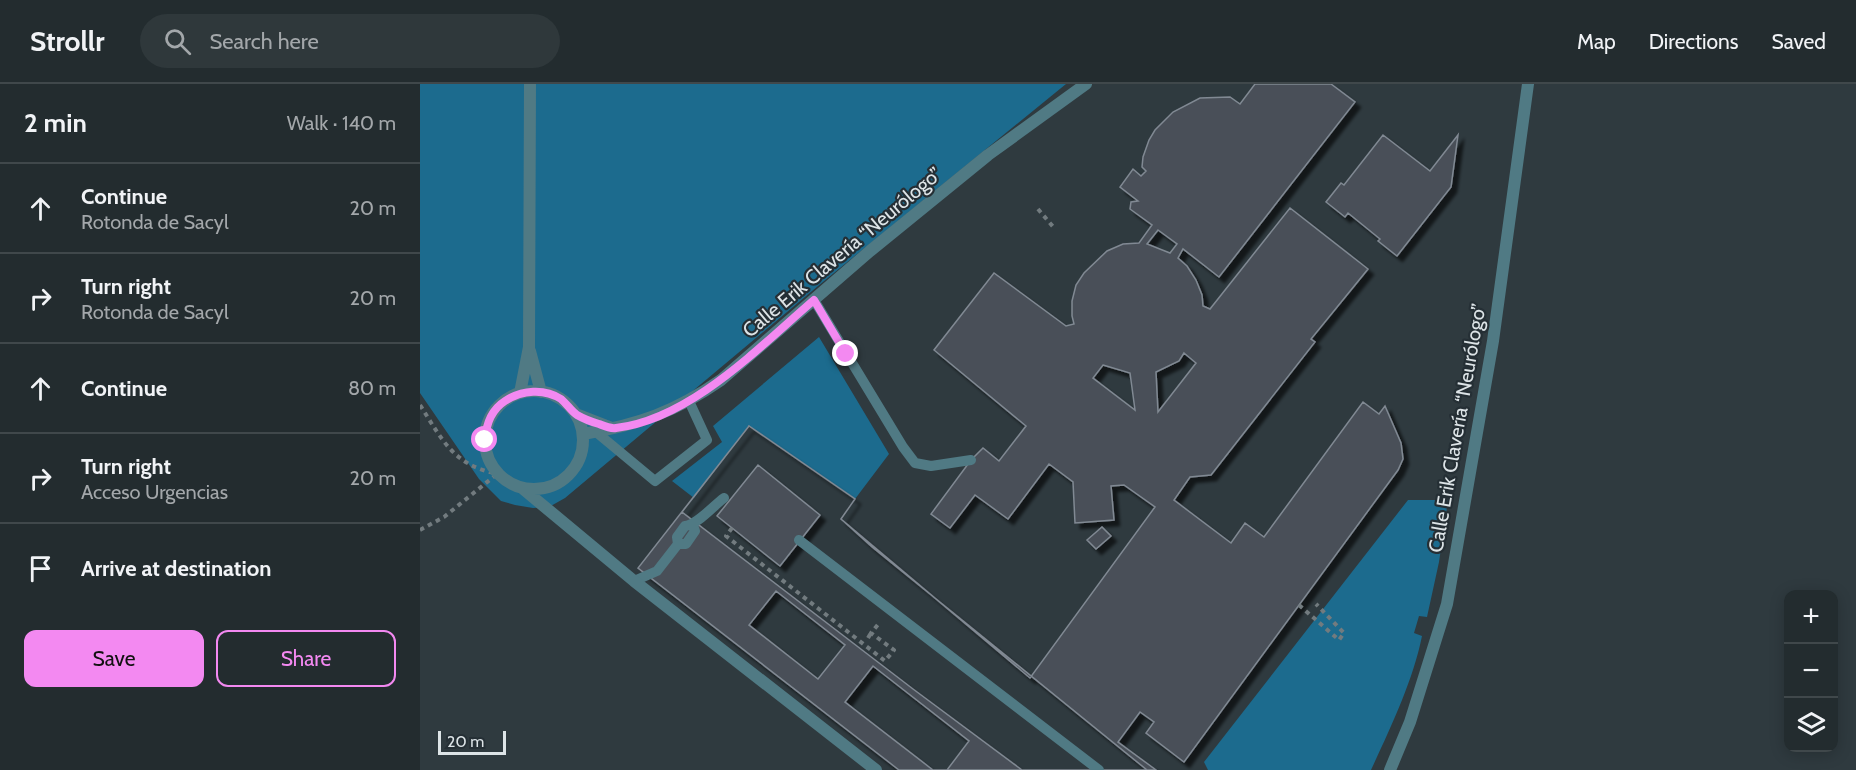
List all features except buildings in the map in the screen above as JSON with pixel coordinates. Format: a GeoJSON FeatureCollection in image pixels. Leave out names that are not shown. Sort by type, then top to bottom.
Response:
{"type":"FeatureCollection","features":[{"type":"Feature","properties":{"kind":"street"},"geometry":{"type":"LineString","coordinates":[[520,393],[529,346],[530,84]]}},
{"type":"Feature","properties":{"kind":"street","name":"Calle Erik Clavería “Neurólogo”"},"geometry":{"type":"LineString","coordinates":[[583,434],[649,420],[689,401],[721,380],[870,251],[988,155],[1086,84]]}},
{"type":"Feature","properties":{"kind":"street","name":"Calle Erik Clavería “Neurólogo”"},"geometry":{"type":"LineString","coordinates":[[1390,770],[1410,722],[1447,604],[1493,341],[1527,84]]}},
{"type":"Feature","properties":{"kind":"street"},"geometry":{"type":"LineString","coordinates":[[529,346],[541,392]]}},
{"type":"Feature","properties":{"kind":"street"},"geometry":{"type":"LineString","coordinates":[[576,414],[583,434],[581,456],[565,478],[549,487],[522,488],[513,485],[498,474],[492,466],[486,450],[486,431],[489,421],[501,404],[520,393],[541,392],[561,399],[576,414],[613,429]]}},
{"type":"Feature","properties":{"kind":"street"},"geometry":{"type":"LineString","coordinates":[[522,488],[634,581],[876,770]]}},
{"type":"Feature","properties":{"kind":"lane"},"geometry":{"type":"LineString","coordinates":[[814,300],[915,463],[931,466],[971,460]]}},
{"type":"Feature","properties":{"kind":"lane"},"geometry":{"type":"LineString","coordinates":[[596,432],[656,480],[707,440],[689,401]]}},
{"type":"Feature","properties":{"kind":"lane"},"geometry":{"type":"LineString","coordinates":[[634,581],[657,571],[678,544],[686,544],[695,531],[693,525],[724,498]]}},
{"type":"Feature","properties":{"kind":"lane"},"geometry":{"type":"LineString","coordinates":[[799,540],[1099,770]]}},
{"type":"Feature","properties":{"kind":"path"},"geometry":{"type":"LineString","coordinates":[[1038,209],[1055,228]]}},
{"type":"Feature","properties":{"kind":"path"},"geometry":{"type":"LineString","coordinates":[[420,405],[440,437],[460,458],[469,465],[498,474]]}},
{"type":"Feature","properties":{"kind":"path"},"geometry":{"type":"LineString","coordinates":[[420,530],[444,517],[498,474]]}},
{"type":"Feature","properties":{"kind":"path"},"geometry":{"type":"LineString","coordinates":[[732,528],[726,536],[885,661],[894,650],[871,633]]}},
{"type":"Feature","properties":{"kind":"path"},"geometry":{"type":"LineString","coordinates":[[1299,605],[1339,640],[1344,633],[1316,604]]}},
{"type":"Feature","properties":{"kind":"path"},"geometry":{"type":"LineString","coordinates":[[867,638],[890,610]]}},
{"type":"Feature","properties":{"kind":"shaded area"},"geometry":{"type":"Polygon","coordinates":[[[420,84],[1066,84],[818,286],[565,498],[549,507],[533,508],[501,501],[479,479],[420,393],[420,84]]]}},
{"type":"Feature","properties":{"kind":"shaded area"},"geometry":{"type":"Polygon","coordinates":[[[819,337],[889,454],[855,499],[749,426],[694,498],[672,481],[722,442],[713,426],[819,337]]]}},
{"type":"Feature","properties":{"kind":"shaded area"},"geometry":{"type":"Polygon","coordinates":[[[1408,500],[1448,500],[1439,562],[1427,617],[1419,616],[1414,633],[1422,636],[1418,653],[1400,704],[1371,770],[1208,770],[1204,762],[1408,500]]]}},
{"type":"Feature","properties":{"kind":"route"},"geometry":{"type":"LineString","coordinates":[[485,440],[489,421],[501,404],[520,393],[530,391],[551,394],[561,399],[576,414],[613,429],[657,417],[689,401],[721,380],[814,300],[846,354]]}}]}
